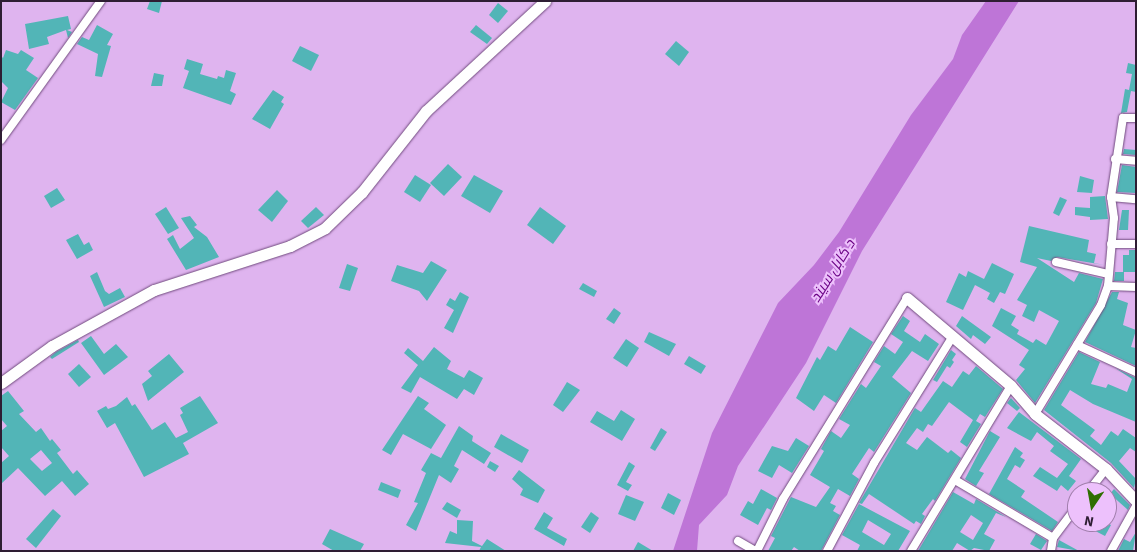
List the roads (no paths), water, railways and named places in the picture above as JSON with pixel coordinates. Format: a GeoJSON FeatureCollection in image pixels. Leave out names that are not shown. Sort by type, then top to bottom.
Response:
{"type":"FeatureCollection","features":[{"type":"Feature","properties":{"kind":"street"},"geometry":{"type":"LineString","coordinates":[[1,140],[100,1]]}},
{"type":"Feature","properties":{"kind":"street"},"geometry":{"type":"LineString","coordinates":[[1,383],[52,346],[154,290],[290,246],[325,228],[362,192],[426,111],[545,1]]}},
{"type":"Feature","properties":{"kind":"street"},"geometry":{"type":"LineString","coordinates":[[1035,414],[1101,305],[1108,286],[1111,244],[1111,197],[1115,159],[1123,118],[1136,118]]}},
{"type":"Feature","properties":{"kind":"street"},"geometry":{"type":"LineString","coordinates":[[1115,159],[1136,161]]}},
{"type":"Feature","properties":{"kind":"street"},"geometry":{"type":"LineString","coordinates":[[1111,197],[1136,199]]}},
{"type":"Feature","properties":{"kind":"street"},"geometry":{"type":"LineString","coordinates":[[1111,244],[1136,244]]}},
{"type":"Feature","properties":{"kind":"street"},"geometry":{"type":"LineString","coordinates":[[1056,262],[1108,274]]}},
{"type":"Feature","properties":{"kind":"street"},"geometry":{"type":"LineString","coordinates":[[1108,286],[1136,287]]}},
{"type":"Feature","properties":{"kind":"street"},"geometry":{"type":"LineString","coordinates":[[738,540],[756,551],[782,499],[907,298],[1010,386],[1035,414],[1106,469],[1136,501]]}},
{"type":"Feature","properties":{"kind":"street"},"geometry":{"type":"LineString","coordinates":[[827,551],[874,463],[953,336]]}},
{"type":"Feature","properties":{"kind":"street"},"geometry":{"type":"LineString","coordinates":[[1077,344],[1136,372]]}},
{"type":"Feature","properties":{"kind":"street"},"geometry":{"type":"LineString","coordinates":[[911,550],[1010,386]]}},
{"type":"Feature","properties":{"kind":"street"},"geometry":{"type":"LineString","coordinates":[[1096,482],[1106,469]]}},
{"type":"Feature","properties":{"kind":"street"},"geometry":{"type":"LineString","coordinates":[[955,480],[1053,538]]}},
{"type":"Feature","properties":{"kind":"street"},"geometry":{"type":"LineString","coordinates":[[1111,551],[1136,506]]}},
{"type":"Feature","properties":{"kind":"street"},"geometry":{"type":"LineString","coordinates":[[1051,551],[1053,538],[1067,519]]}},
{"type":"Feature","properties":{"kind":"water","name":"د کابل سيند"},"geometry":{"type":"Polygon","coordinates":[[[986,1],[1019,1],[862,251],[806,363],[738,466],[727,495],[699,525],[697,551],[673,551],[712,433],[778,303],[814,265],[839,232],[911,115],[953,59],[962,35],[986,1]]]}}]}
